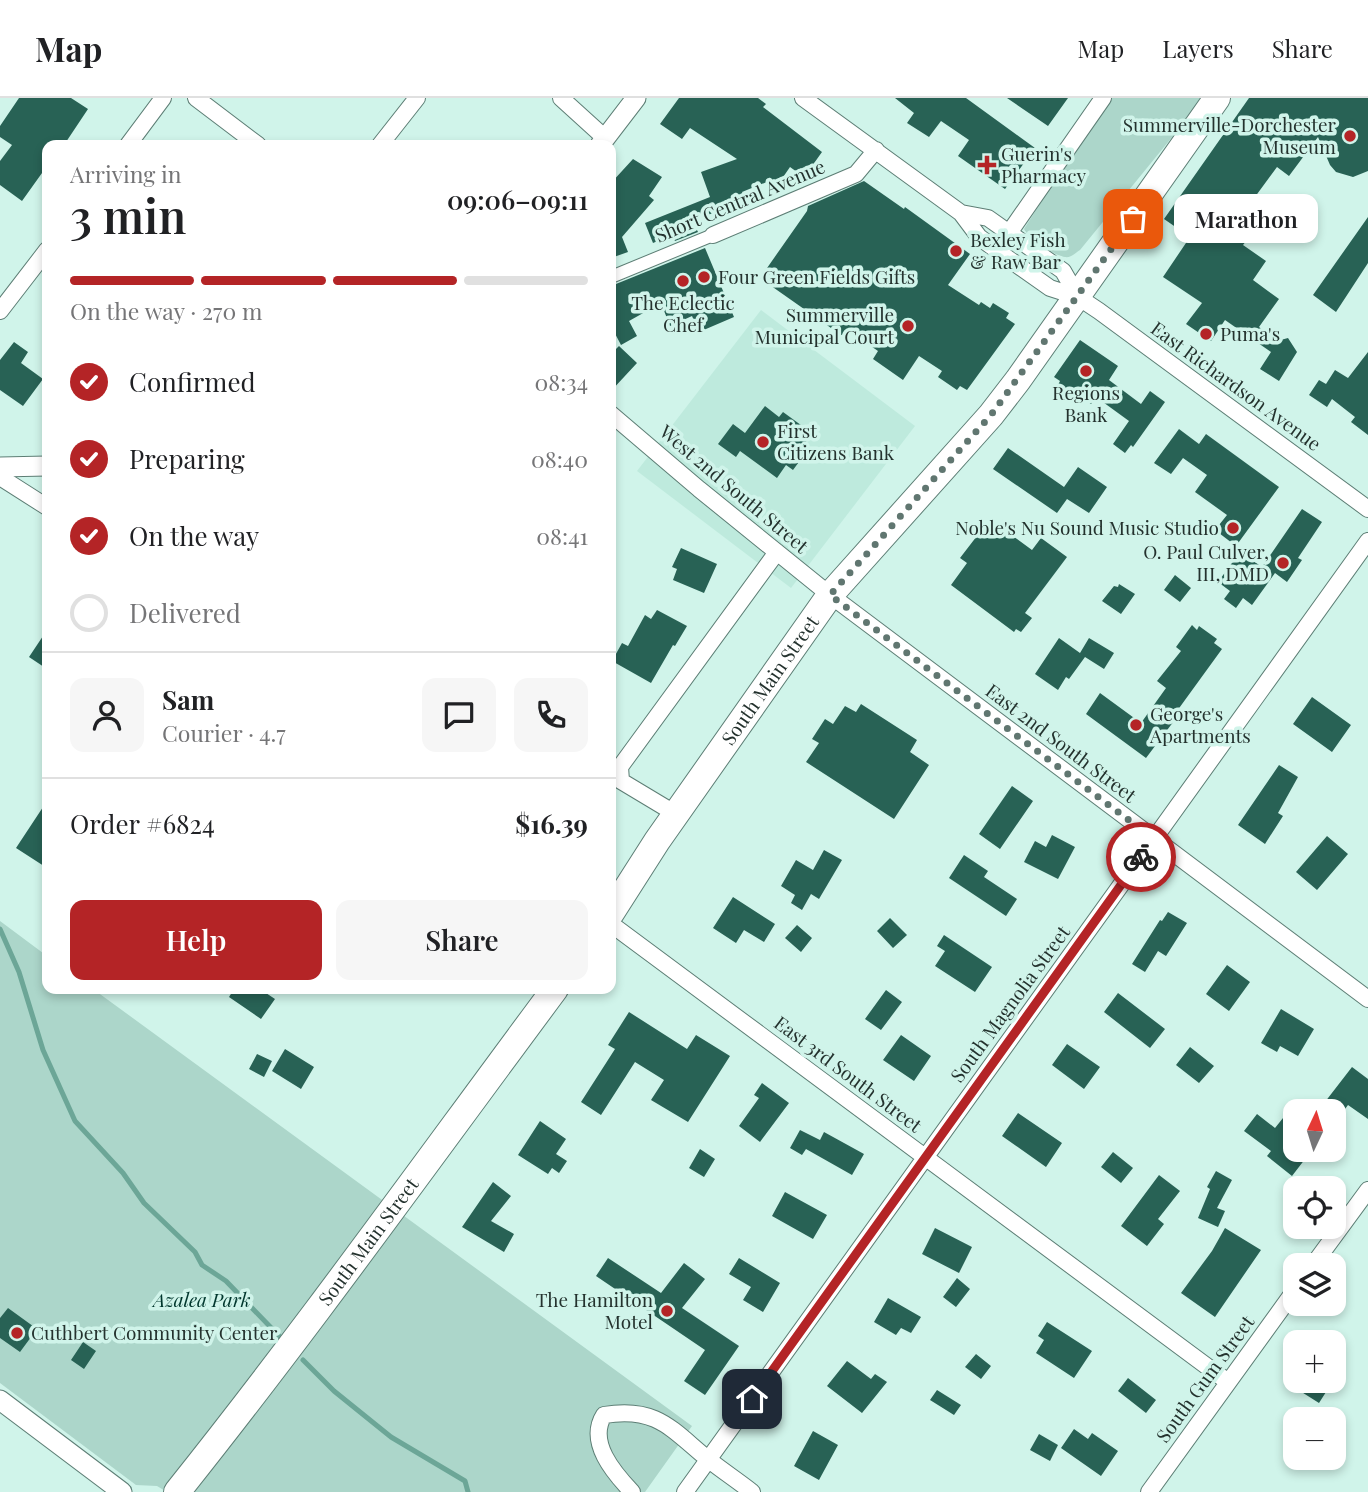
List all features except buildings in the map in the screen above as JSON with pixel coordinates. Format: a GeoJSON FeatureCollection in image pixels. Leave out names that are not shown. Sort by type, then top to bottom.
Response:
{"type":"FeatureCollection","features":[{"type":"Feature","properties":{"kind":"main road","name":"South Main Street"},"geometry":{"type":"LineString","coordinates":[[616,905],[676,814],[830,595],[991,415],[1079,297],[1217,98]]}},
{"type":"Feature","properties":{"kind":"main road","name":"South Main Street"},"geometry":{"type":"LineString","coordinates":[[177,1492],[228,1430],[551,994]]}},
{"type":"Feature","properties":{"kind":"street"},"geometry":{"type":"LineString","coordinates":[[132,140],[163,98]]}},
{"type":"Feature","properties":{"kind":"street"},"geometry":{"type":"LineString","coordinates":[[196,98],[251,140]]}},
{"type":"Feature","properties":{"kind":"street"},"geometry":{"type":"LineString","coordinates":[[384,140],[417,98]]}},
{"type":"Feature","properties":{"kind":"street"},"geometry":{"type":"LineString","coordinates":[[561,98],[601,140]]}},
{"type":"Feature","properties":{"kind":"street"},"geometry":{"type":"LineString","coordinates":[[604,140],[636,98]]}},
{"type":"Feature","properties":{"kind":"street"},"geometry":{"type":"LineString","coordinates":[[803,98],[961,213],[979,237],[1050,288],[1079,297]]}},
{"type":"Feature","properties":{"kind":"street"},"geometry":{"type":"LineString","coordinates":[[1010,233],[1103,98]]}},
{"type":"Feature","properties":{"kind":"street","name":"Short Central Avenue"},"geometry":{"type":"LineString","coordinates":[[616,275],[856,174],[876,150]]}},
{"type":"Feature","properties":{"kind":"street"},"geometry":{"type":"LineString","coordinates":[[961,213],[988,218],[1010,233],[1063,271],[1079,297]]}},
{"type":"Feature","properties":{"kind":"street"},"geometry":{"type":"LineString","coordinates":[[0,311],[42,256]]}},
{"type":"Feature","properties":{"kind":"street","name":"East Richardson Avenue"},"geometry":{"type":"LineString","coordinates":[[1079,297],[1368,509]]}},
{"type":"Feature","properties":{"kind":"street","name":"West 2nd South Street"},"geometry":{"type":"LineString","coordinates":[[616,418],[830,595]]}},
{"type":"Feature","properties":{"kind":"street"},"geometry":{"type":"LineString","coordinates":[[0,467],[42,466]]}},
{"type":"Feature","properties":{"kind":"street"},"geometry":{"type":"LineString","coordinates":[[0,477],[42,504]]}},
{"type":"Feature","properties":{"kind":"street","name":"South Magnolia Street"},"geometry":{"type":"LineString","coordinates":[[685,1492],[1368,541]]}},
{"type":"Feature","properties":{"kind":"street"},"geometry":{"type":"LineString","coordinates":[[676,814],[621,781],[620,767],[776,552]]}},
{"type":"Feature","properties":{"kind":"street","name":"East 2nd South Street"},"geometry":{"type":"LineString","coordinates":[[830,595],[1368,999]]}},
{"type":"Feature","properties":{"kind":"street","name":"East 3rd South Street"},"geometry":{"type":"LineString","coordinates":[[616,928],[1228,1382]]}},
{"type":"Feature","properties":{"kind":"street"},"geometry":{"type":"LineString","coordinates":[[1322,1253],[1368,1190]]}},
{"type":"Feature","properties":{"kind":"street","name":"South Gum Street"},"geometry":{"type":"LineString","coordinates":[[1149,1492],[1283,1306]]}},
{"type":"Feature","properties":{"kind":"street"},"geometry":{"type":"LineString","coordinates":[[0,1400],[122,1492]]}},
{"type":"Feature","properties":{"kind":"street"},"geometry":{"type":"LineString","coordinates":[[632,1492],[618,1477],[602,1451],[598,1427],[604,1415],[624,1413],[666,1422],[709,1460],[752,1492]]}},
{"type":"Feature","properties":{"kind":"shaded area"},"geometry":{"type":"Polygon","coordinates":[[[761,310],[915,426],[791,588],[637,471],[761,310]]]}},
{"type":"Feature","properties":{"kind":"green space"},"geometry":{"type":"Polygon","coordinates":[[[1107,98],[1204,98],[1080,250],[1069,257],[1061,256],[1043,246],[1024,229],[1107,98]]]}},
{"type":"Feature","properties":{"kind":"green space","name":"Azalea Park"},"geometry":{"type":"Polygon","coordinates":[[[0,921],[42,952],[42,994],[100,994],[692,1426],[645,1492],[167,1492],[157,1486],[136,1485],[0,1383],[0,921]]]}},
{"type":"Feature","properties":{"kind":"waterway"},"geometry":{"type":"LineString","coordinates":[[0,929],[19,972],[43,1050],[75,1121],[123,1173],[144,1203],[195,1252],[202,1265],[226,1281],[282,1339]]}},
{"type":"Feature","properties":{"kind":"waterway"},"geometry":{"type":"LineString","coordinates":[[303,1360],[334,1391],[391,1437],[465,1481],[468,1492]]}},
{"type":"Feature","properties":{"kind":"way so far"},"geometry":{"type":"LineString","coordinates":[[1133,219],[991,415],[830,595],[1154,839],[1141,857]]}},
{"type":"Feature","properties":{"kind":"place","name":"Summerville-Dorchester Museum"},"geometry":{"type":"Point","coordinates":[1350,136]}},
{"type":"Feature","properties":{"kind":"place","name":"Guerin's Pharmacy"},"geometry":{"type":"Point","coordinates":[987,165]}},
{"type":"Feature","properties":{"kind":"place","name":"Marathon"},"geometry":{"type":"Point","coordinates":[1133,219]}},
{"type":"Feature","properties":{"kind":"place","name":"Bexley Fish & Raw Bar"},"geometry":{"type":"Point","coordinates":[956,251]}},
{"type":"Feature","properties":{"kind":"place","name":"Four Green Fields Gifts"},"geometry":{"type":"Point","coordinates":[704,277]}},
{"type":"Feature","properties":{"kind":"place","name":"The Eclectic Chef"},"geometry":{"type":"Point","coordinates":[683,281]}},
{"type":"Feature","properties":{"kind":"place","name":"Summerville Municipal Court"},"geometry":{"type":"Point","coordinates":[908,326]}},
{"type":"Feature","properties":{"kind":"place","name":"Puma's"},"geometry":{"type":"Point","coordinates":[1206,334]}},
{"type":"Feature","properties":{"kind":"place","name":"Regions Bank"},"geometry":{"type":"Point","coordinates":[1086,371]}},
{"type":"Feature","properties":{"kind":"place","name":"First Citizens Bank"},"geometry":{"type":"Point","coordinates":[763,442]}},
{"type":"Feature","properties":{"kind":"place","name":"Noble's Nu Sound Music Studio"},"geometry":{"type":"Point","coordinates":[1233,528]}},
{"type":"Feature","properties":{"kind":"place","name":"O. Paul Culver, III, DMD"},"geometry":{"type":"Point","coordinates":[1283,563]}},
{"type":"Feature","properties":{"kind":"place","name":"George's Apartments"},"geometry":{"type":"Point","coordinates":[1136,725]}},
{"type":"Feature","properties":{"kind":"place","name":"The Hamilton Motel"},"geometry":{"type":"Point","coordinates":[667,1311]}},
{"type":"Feature","properties":{"kind":"place","name":"Cuthbert Community Center"},"geometry":{"type":"Point","coordinates":[17,1333]}},
{"type":"Feature","properties":{"kind":"route"},"geometry":{"type":"LineString","coordinates":[[752,1399],[1141,857]]}}]}
